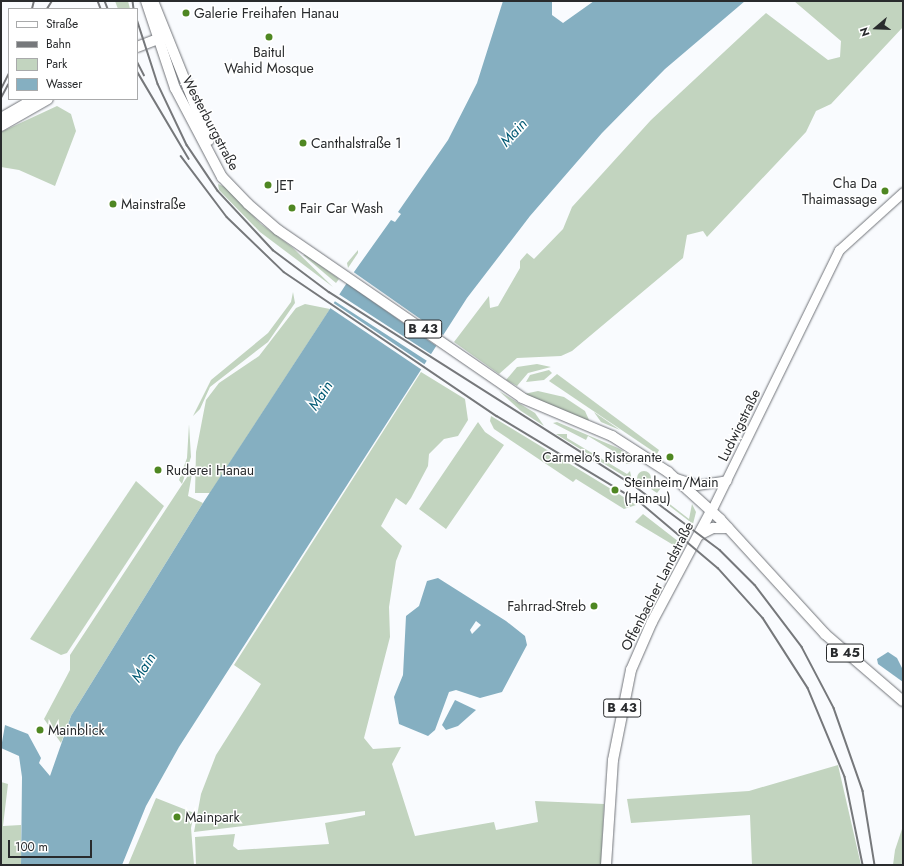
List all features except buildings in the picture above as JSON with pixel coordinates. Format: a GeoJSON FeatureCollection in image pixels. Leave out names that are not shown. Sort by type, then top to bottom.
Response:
{"type":"FeatureCollection","features":[{"type":"Feature","properties":{"kind":"main road","name":"Westerburgstraße"},"geometry":{"type":"LineString","coordinates":[[146,1],[159,36],[172,82],[226,176],[258,214],[303,244],[502,386],[539,407],[623,442],[676,478]]}},
{"type":"Feature","properties":{"kind":"main road","name":"Westerburgstraße"},"geometry":{"type":"LineString","coordinates":[[153,1],[169,33],[195,110],[226,176]]}},
{"type":"Feature","properties":{"kind":"main road"},"geometry":{"type":"LineString","coordinates":[[138,42],[169,33]]}},
{"type":"Feature","properties":{"kind":"main road"},"geometry":{"type":"LineString","coordinates":[[138,46],[159,36]]}},
{"type":"Feature","properties":{"kind":"main road"},"geometry":{"type":"LineString","coordinates":[[1,126],[33,100]]}},
{"type":"Feature","properties":{"kind":"main road"},"geometry":{"type":"LineString","coordinates":[[1,118],[15,115],[46,100]]}},
{"type":"Feature","properties":{"kind":"main road","name":"Ludwigstraße"},"geometry":{"type":"LineString","coordinates":[[712,511],[839,250],[903,192]]}},
{"type":"Feature","properties":{"kind":"main road"},"geometry":{"type":"LineString","coordinates":[[676,478],[697,485],[727,480]]}},
{"type":"Feature","properties":{"kind":"main road","name":"B 43"},"geometry":{"type":"LineString","coordinates":[[676,478],[712,511]]}},
{"type":"Feature","properties":{"kind":"main road","name":"B 45"},"geometry":{"type":"LineString","coordinates":[[712,511],[825,634],[903,701]]}},
{"type":"Feature","properties":{"kind":"main road","name":"Offenbacher Landstraße"},"geometry":{"type":"LineString","coordinates":[[606,865],[613,760],[631,670],[654,617],[712,511]]}},
{"type":"Feature","properties":{"kind":"main road"},"geometry":{"type":"LineString","coordinates":[[699,535],[713,528],[728,528]]}},
{"type":"Feature","properties":{"kind":"green space"},"geometry":{"type":"Polygon","coordinates":[[[115,1],[128,1],[130,8],[118,8],[115,1]]]}},
{"type":"Feature","properties":{"kind":"green space"},"geometry":{"type":"Polygon","coordinates":[[[794,1],[903,1],[903,27],[831,104],[816,111],[806,132],[707,237],[703,231],[687,235],[683,258],[572,351],[561,356],[517,358],[499,374],[454,342],[489,296],[490,308],[498,306],[520,268],[520,261],[527,253],[534,259],[563,229],[572,207],[651,120],[766,13],[828,60],[840,57],[841,41],[794,1]]]}},
{"type":"Feature","properties":{"kind":"green space"},"geometry":{"type":"Polygon","coordinates":[[[57,106],[71,114],[76,131],[55,186],[19,170],[1,167],[1,132],[57,106]]]}},
{"type":"Feature","properties":{"kind":"green space"},"geometry":{"type":"Polygon","coordinates":[[[218,184],[225,187],[261,224],[292,247],[333,287],[260,232],[219,190],[218,184]]]}},
{"type":"Feature","properties":{"kind":"green space"},"geometry":{"type":"Polygon","coordinates":[[[358,250],[358,253],[348,268],[347,263],[358,250]]]}},
{"type":"Feature","properties":{"kind":"green space"},"geometry":{"type":"Polygon","coordinates":[[[303,255],[306,255],[339,279],[336,283],[303,255]]]}},
{"type":"Feature","properties":{"kind":"green space"},"geometry":{"type":"Polygon","coordinates":[[[293,292],[295,303],[268,342],[210,387],[200,409],[193,416],[211,380],[268,333],[291,302],[293,292]]]}},
{"type":"Feature","properties":{"kind":"green space"},"geometry":{"type":"Polygon","coordinates":[[[305,304],[330,309],[210,493],[195,493],[196,452],[206,400],[219,383],[259,356],[296,308],[305,304]]]}},
{"type":"Feature","properties":{"kind":"green space"},"geometry":{"type":"Polygon","coordinates":[[[537,364],[551,367],[528,373],[517,386],[506,380],[517,367],[537,364]]]}},
{"type":"Feature","properties":{"kind":"green space"},"geometry":{"type":"Polygon","coordinates":[[[549,370],[552,373],[544,380],[526,382],[530,375],[549,370]]]}},
{"type":"Feature","properties":{"kind":"green space"},"geometry":{"type":"Polygon","coordinates":[[[421,372],[465,399],[468,420],[458,436],[444,439],[429,454],[428,466],[411,498],[406,505],[396,498],[381,526],[402,546],[396,561],[389,607],[390,637],[364,738],[373,749],[401,747],[392,764],[415,836],[494,822],[496,830],[538,822],[535,801],[604,804],[601,865],[196,865],[195,837],[235,834],[233,846],[238,850],[329,844],[325,823],[365,815],[365,811],[194,832],[201,794],[216,755],[261,684],[234,665],[421,372]]]}},
{"type":"Feature","properties":{"kind":"green space"},"geometry":{"type":"Polygon","coordinates":[[[557,374],[659,450],[657,454],[549,381],[557,374]]]}},
{"type":"Feature","properties":{"kind":"green space"},"geometry":{"type":"Polygon","coordinates":[[[499,391],[535,413],[544,426],[521,411],[499,391]]]}},
{"type":"Feature","properties":{"kind":"green space"},"geometry":{"type":"Polygon","coordinates":[[[538,391],[564,397],[585,411],[589,420],[587,422],[524,394],[538,391]]]}},
{"type":"Feature","properties":{"kind":"green space"},"geometry":{"type":"Polygon","coordinates":[[[594,412],[620,430],[601,422],[594,412]]]}},
{"type":"Feature","properties":{"kind":"green space"},"geometry":{"type":"Polygon","coordinates":[[[491,416],[636,505],[624,509],[576,479],[573,482],[494,429],[490,421],[491,416]]]}},
{"type":"Feature","properties":{"kind":"green space"},"geometry":{"type":"Polygon","coordinates":[[[478,422],[485,432],[504,445],[446,529],[419,509],[478,422]]]}},
{"type":"Feature","properties":{"kind":"green space"},"geometry":{"type":"Polygon","coordinates":[[[557,422],[618,448],[640,461],[626,464],[628,460],[588,436],[586,440],[553,423],[557,422]]]}},
{"type":"Feature","properties":{"kind":"green space"},"geometry":{"type":"Polygon","coordinates":[[[189,424],[191,457],[182,484],[179,480],[187,458],[189,424]]]}},
{"type":"Feature","properties":{"kind":"green space"},"geometry":{"type":"Polygon","coordinates":[[[556,434],[567,434],[567,438],[627,474],[630,471],[632,481],[556,434]]]}},
{"type":"Feature","properties":{"kind":"green space"},"geometry":{"type":"Polygon","coordinates":[[[193,468],[188,496],[203,503],[71,716],[61,743],[44,719],[70,670],[70,655],[193,468]]]}},
{"type":"Feature","properties":{"kind":"green space"},"geometry":{"type":"Polygon","coordinates":[[[644,471],[649,473],[651,478],[649,483],[644,485],[639,483],[637,478],[639,473],[644,471]]]}},
{"type":"Feature","properties":{"kind":"green space"},"geometry":{"type":"Polygon","coordinates":[[[656,476],[661,488],[657,493],[651,489],[656,476]]]}},
{"type":"Feature","properties":{"kind":"green space"},"geometry":{"type":"Polygon","coordinates":[[[136,481],[164,506],[67,653],[61,655],[30,639],[136,481]]]}},
{"type":"Feature","properties":{"kind":"green space"},"geometry":{"type":"Polygon","coordinates":[[[662,494],[662,498],[689,519],[692,504],[696,512],[693,524],[659,498],[662,494]]]}},
{"type":"Feature","properties":{"kind":"green space"},"geometry":{"type":"Polygon","coordinates":[[[643,514],[683,545],[677,555],[671,553],[675,546],[635,522],[643,514]]]}},
{"type":"Feature","properties":{"kind":"green space"},"geometry":{"type":"Polygon","coordinates":[[[838,765],[861,865],[752,865],[750,815],[631,823],[627,799],[749,791],[838,765]]]}},
{"type":"Feature","properties":{"kind":"green space"},"geometry":{"type":"Polygon","coordinates":[[[1,782],[8,784],[3,826],[21,825],[21,865],[1,865],[1,782]]]}},
{"type":"Feature","properties":{"kind":"green space"},"geometry":{"type":"Polygon","coordinates":[[[156,798],[194,813],[191,828],[194,865],[128,865],[156,798]]]}},
{"type":"Feature","properties":{"kind":"green space"},"geometry":{"type":"Polygon","coordinates":[[[903,826],[903,865],[893,865],[895,850],[903,826]]]}},
{"type":"Feature","properties":{"kind":"water","name":"Main"},"geometry":{"type":"Polygon","coordinates":[[[503,1],[552,1],[552,15],[563,23],[594,1],[745,1],[665,69],[602,133],[530,216],[467,298],[179,747],[146,806],[122,865],[21,865],[22,777],[19,756],[1,748],[5,725],[28,734],[41,758],[39,763],[50,776],[71,716],[203,503],[354,272],[391,220],[395,222],[401,214],[398,212],[448,140],[477,83],[503,1]]]}},
{"type":"Feature","properties":{"kind":"water"},"geometry":{"type":"Polygon","coordinates":[[[438,578],[506,621],[525,636],[527,645],[502,692],[480,698],[456,690],[449,692],[435,730],[428,736],[399,724],[394,697],[403,675],[406,616],[419,606],[427,581],[438,578]],[[476,621],[470,630],[472,634],[481,625],[476,621]]]}},
{"type":"Feature","properties":{"kind":"water"},"geometry":{"type":"Polygon","coordinates":[[[888,652],[897,658],[903,670],[903,682],[878,664],[877,659],[888,652]]]}},
{"type":"Feature","properties":{"kind":"water"},"geometry":{"type":"Polygon","coordinates":[[[455,700],[476,710],[458,726],[446,730],[442,725],[455,700]]]}},
{"type":"Feature","properties":{"kind":"pier"},"geometry":{"type":"Polygon","coordinates":[[[352,271],[445,336],[438,347],[345,282],[352,271]]]}},
{"type":"Feature","properties":{"kind":"pier"},"geometry":{"type":"Polygon","coordinates":[[[337,293],[433,356],[429,362],[333,300],[337,293]]]}},
{"type":"Feature","properties":{"kind":"pier"},"geometry":{"type":"Polygon","coordinates":[[[332,302],[427,366],[424,371],[329,307],[332,302]]]}},
{"type":"Feature","properties":{"kind":"railway"},"geometry":{"type":"LineString","coordinates":[[32,8],[34,1]]}},
{"type":"Feature","properties":{"kind":"railway"},"geometry":{"type":"LineString","coordinates":[[48,8],[52,1]]}},
{"type":"Feature","properties":{"kind":"railway"},"geometry":{"type":"LineString","coordinates":[[98,1],[101,8]]}},
{"type":"Feature","properties":{"kind":"railway"},"geometry":{"type":"LineString","coordinates":[[105,1],[108,8]]}},
{"type":"Feature","properties":{"kind":"railway"},"geometry":{"type":"LineString","coordinates":[[133,1],[134,8]]}},
{"type":"Feature","properties":{"kind":"railway"},"geometry":{"type":"LineString","coordinates":[[138,22],[158,84],[187,145],[218,191],[273,250],[329,292],[632,484],[720,550],[755,585],[802,647],[834,708],[863,791],[875,865]]}},
{"type":"Feature","properties":{"kind":"railway"},"geometry":{"type":"LineString","coordinates":[[138,63],[144,75]]}},
{"type":"Feature","properties":{"kind":"railway"},"geometry":{"type":"LineString","coordinates":[[138,73],[189,159]]}},
{"type":"Feature","properties":{"kind":"railway"},"geometry":{"type":"LineString","coordinates":[[1,89],[8,75]]}},
{"type":"Feature","properties":{"kind":"railway"},"geometry":{"type":"LineString","coordinates":[[1,98],[8,85]]}},
{"type":"Feature","properties":{"kind":"railway"},"geometry":{"type":"LineString","coordinates":[[181,156],[227,217],[284,272],[497,416],[641,503],[718,568],[763,618],[808,688],[845,777],[863,865]]}},
{"type":"Feature","properties":{"kind":"place","name":"Galerie Freihafen Hanau"},"geometry":{"type":"Point","coordinates":[186,13]}},
{"type":"Feature","properties":{"kind":"place","name":"Baitul Wahid Mosque"},"geometry":{"type":"Point","coordinates":[269,37]}},
{"type":"Feature","properties":{"kind":"place","name":"Canthalstraße 1"},"geometry":{"type":"Point","coordinates":[303,143]}},
{"type":"Feature","properties":{"kind":"place","name":"JET"},"geometry":{"type":"Point","coordinates":[268,185]}},
{"type":"Feature","properties":{"kind":"place","name":"Cha Da Thaimassage"},"geometry":{"type":"Point","coordinates":[885,191]}},
{"type":"Feature","properties":{"kind":"place","name":"Mainstraße"},"geometry":{"type":"Point","coordinates":[113,204]}},
{"type":"Feature","properties":{"kind":"place","name":"Fair Car Wash"},"geometry":{"type":"Point","coordinates":[292,208]}},
{"type":"Feature","properties":{"kind":"place","name":"Carmelo's Ristorante"},"geometry":{"type":"Point","coordinates":[670,457]}},
{"type":"Feature","properties":{"kind":"place","name":"Ruderei Hanau"},"geometry":{"type":"Point","coordinates":[158,470]}},
{"type":"Feature","properties":{"kind":"place","name":"Steinheim/Main (Hanau)"},"geometry":{"type":"Point","coordinates":[615,490]}},
{"type":"Feature","properties":{"kind":"place","name":"Fahrrad-Streb"},"geometry":{"type":"Point","coordinates":[594,606]}},
{"type":"Feature","properties":{"kind":"place","name":"Mainblick"},"geometry":{"type":"Point","coordinates":[40,730]}},
{"type":"Feature","properties":{"kind":"place","name":"Mainpark"},"geometry":{"type":"Point","coordinates":[177,817]}}]}
